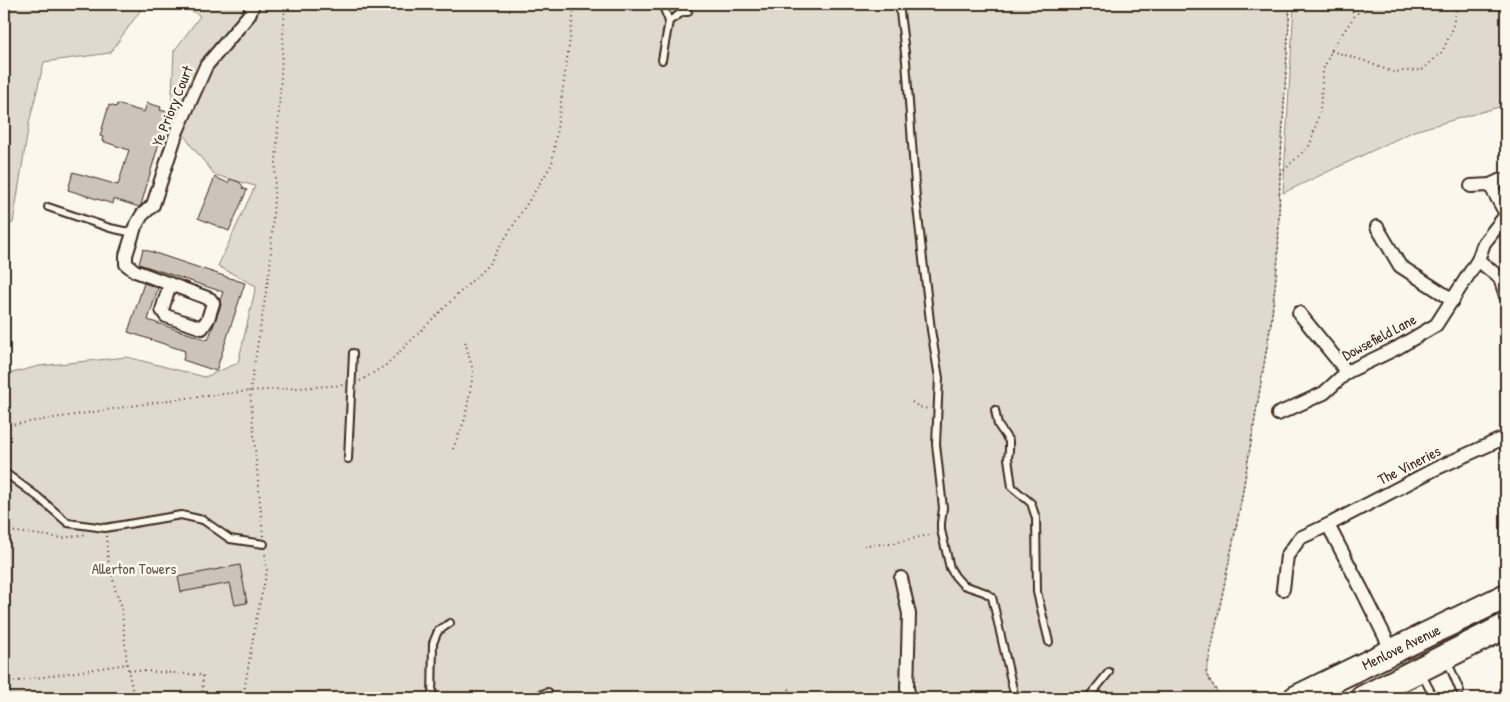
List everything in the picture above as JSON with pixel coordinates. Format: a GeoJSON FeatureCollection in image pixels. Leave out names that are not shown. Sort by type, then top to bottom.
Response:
{"type":"FeatureCollection","features":[{"type":"Feature","properties":{"kind":"highway","name":"Menlove Avenue"},"geometry":{"type":"LineString","coordinates":[[1296,698],[1506,596]]}},
{"type":"Feature","properties":{"kind":"highway","name":"Menlove Avenue"},"geometry":{"type":"LineString","coordinates":[[1363,698],[1494,635]]}},
{"type":"Feature","properties":{"kind":"street","name":"Ye Priory Court"},"geometry":{"type":"LineString","coordinates":[[133,233],[142,214],[153,205],[177,130],[206,66],[249,15],[253,4]]}},
{"type":"Feature","properties":{"kind":"street"},"geometry":{"type":"LineString","coordinates":[[1472,186],[1496,182],[1506,215]]}},
{"type":"Feature","properties":{"kind":"street","name":"Dowsefield Lane"},"geometry":{"type":"LineString","coordinates":[[1278,414],[1324,392],[1347,372],[1397,348],[1436,325],[1478,260],[1484,243],[1506,215]]}},
{"type":"Feature","properties":{"kind":"street"},"geometry":{"type":"LineString","coordinates":[[1377,227],[1400,266],[1452,300]]}},
{"type":"Feature","properties":{"kind":"street"},"geometry":{"type":"LineString","coordinates":[[133,233],[126,255],[126,264],[135,271],[170,284]]}},
{"type":"Feature","properties":{"kind":"street"},"geometry":{"type":"LineString","coordinates":[[1478,260],[1500,278],[1506,299]]}},
{"type":"Feature","properties":{"kind":"street"},"geometry":{"type":"LineString","coordinates":[[1299,313],[1347,372]]}},
{"type":"Feature","properties":{"kind":"street","name":"The Vineries"},"geometry":{"type":"LineString","coordinates":[[1283,589],[1287,556],[1300,538],[1435,470],[1506,437]]}},
{"type":"Feature","properties":{"kind":"street"},"geometry":{"type":"LineString","coordinates":[[1328,525],[1392,651]]}},
{"type":"Feature","properties":{"kind":"street"},"geometry":{"type":"LineString","coordinates":[[901,578],[908,614],[907,689],[910,698]]}},
{"type":"Feature","properties":{"kind":"lane"},"geometry":{"type":"LineString","coordinates":[[662,4],[669,21],[662,60]]}},
{"type":"Feature","properties":{"kind":"lane"},"geometry":{"type":"LineString","coordinates":[[900,4],[918,217],[931,330],[938,365],[936,444],[943,497],[942,533],[950,568],[955,576],[963,585],[992,597],[1015,698]]}},
{"type":"Feature","properties":{"kind":"lane"},"geometry":{"type":"LineString","coordinates":[[669,21],[683,12],[688,12]]}},
{"type":"Feature","properties":{"kind":"lane"},"geometry":{"type":"LineString","coordinates":[[48,207],[110,228],[133,233]]}},
{"type":"Feature","properties":{"kind":"lane"},"geometry":{"type":"LineString","coordinates":[[348,459],[353,353]]}},
{"type":"Feature","properties":{"kind":"lane"},"geometry":{"type":"LineString","coordinates":[[995,410],[998,425],[1009,441],[1010,450],[1008,458],[1012,487],[1032,503],[1036,518],[1037,592],[1049,642]]}},
{"type":"Feature","properties":{"kind":"lane"},"geometry":{"type":"LineString","coordinates":[[4,472],[68,524],[105,528],[181,515],[203,520],[230,539],[264,544]]}},
{"type":"Feature","properties":{"kind":"lane"},"geometry":{"type":"LineString","coordinates":[[432,698],[433,642],[438,631],[450,623]]}},
{"type":"Feature","properties":{"kind":"lane"},"geometry":{"type":"LineString","coordinates":[[1446,657],[1460,691]]}},
{"type":"Feature","properties":{"kind":"lane"},"geometry":{"type":"LineString","coordinates":[[1420,670],[1430,692]]}},
{"type":"Feature","properties":{"kind":"lane"},"geometry":{"type":"LineString","coordinates":[[1088,698],[1109,672]]}},
{"type":"Feature","properties":{"kind":"lane"},"geometry":{"type":"LineString","coordinates":[[529,698],[548,692]]}},
{"type":"Feature","properties":{"kind":"path"},"geometry":{"type":"LineString","coordinates":[[244,698],[256,620],[267,571],[250,391],[270,268],[285,4]]}},
{"type":"Feature","properties":{"kind":"path"},"geometry":{"type":"LineString","coordinates":[[4,426],[170,400],[250,391],[352,385],[386,365],[489,264],[552,164],[575,4]]}},
{"type":"Feature","properties":{"kind":"path"},"geometry":{"type":"LineString","coordinates":[[1221,698],[1206,674],[1240,508],[1271,323],[1278,258],[1280,174],[1290,4]]}},
{"type":"Feature","properties":{"kind":"path"},"geometry":{"type":"LineString","coordinates":[[1345,4],[1356,14]]}},
{"type":"Feature","properties":{"kind":"path"},"geometry":{"type":"LineString","coordinates":[[1280,174],[1310,145],[1320,111],[1323,70],[1331,51],[1356,14],[1372,4]]}},
{"type":"Feature","properties":{"kind":"path"},"geometry":{"type":"LineString","coordinates":[[1331,51],[1362,60],[1392,72],[1422,70],[1442,52],[1452,30],[1457,4]]}},
{"type":"Feature","properties":{"kind":"path"},"geometry":{"type":"LineString","coordinates":[[453,449],[465,419],[472,380],[471,363],[465,341]]}},
{"type":"Feature","properties":{"kind":"path"},"geometry":{"type":"LineString","coordinates":[[912,402],[919,407],[937,411]]}},
{"type":"Feature","properties":{"kind":"path"},"geometry":{"type":"LineString","coordinates":[[4,532],[10,531],[63,538],[81,536],[105,528],[108,558],[116,592],[121,604],[127,664],[134,698]]}},
{"type":"Feature","properties":{"kind":"path"},"geometry":{"type":"LineString","coordinates":[[864,545],[889,544],[942,533]]}},
{"type":"Feature","properties":{"kind":"path"},"geometry":{"type":"LineString","coordinates":[[4,683],[127,664]]}},
{"type":"Feature","properties":{"kind":"path"},"geometry":{"type":"LineString","coordinates":[[129,670],[203,675],[202,698]]}},
{"type":"Feature","properties":{"kind":"path"},"geometry":{"type":"LineString","coordinates":[[789,689],[799,698]]}},
{"type":"Feature","properties":{"kind":"green space"},"geometry":{"type":"Polygon","coordinates":[[[4,4],[145,4],[110,53],[44,62],[29,123],[13,223],[4,226],[4,4]]]}},
{"type":"Feature","properties":{"kind":"green space","name":"Allerton Towers"},"geometry":{"type":"Polygon","coordinates":[[[181,4],[1290,4],[1280,174],[1278,258],[1271,323],[1240,508],[1206,674],[1221,698],[4,698],[4,375],[39,366],[127,357],[205,377],[238,363],[256,286],[218,266],[255,186],[215,175],[190,144],[171,115],[174,51],[200,16],[181,4]]]}},
{"type":"Feature","properties":{"kind":"green space"},"geometry":{"type":"Polygon","coordinates":[[[1294,4],[1506,4],[1506,105],[1414,131],[1283,193],[1294,4]]]}},
{"type":"Feature","properties":{"kind":"building"},"geometry":{"type":"Polygon","coordinates":[[[147,103],[161,107],[160,110],[168,112],[141,205],[139,207],[114,199],[113,204],[68,190],[73,172],[118,185],[129,150],[102,141],[103,137],[100,136],[109,105],[116,107],[117,104],[144,112],[147,103]]]}},
{"type":"Feature","properties":{"kind":"building"},"geometry":{"type":"Polygon","coordinates":[[[215,177],[228,183],[230,179],[239,182],[243,186],[242,188],[247,190],[229,231],[198,218],[215,177]]]}},
{"type":"Feature","properties":{"kind":"building"},"geometry":{"type":"Polygon","coordinates":[[[143,249],[245,283],[216,371],[183,360],[185,351],[128,332],[144,283],[158,288],[148,320],[208,340],[221,305],[220,300],[223,292],[139,264],[143,249]]]}},
{"type":"Feature","properties":{"kind":"building"},"geometry":{"type":"Polygon","coordinates":[[[240,565],[247,603],[235,605],[230,583],[181,592],[178,577],[240,565]]]}}]}
